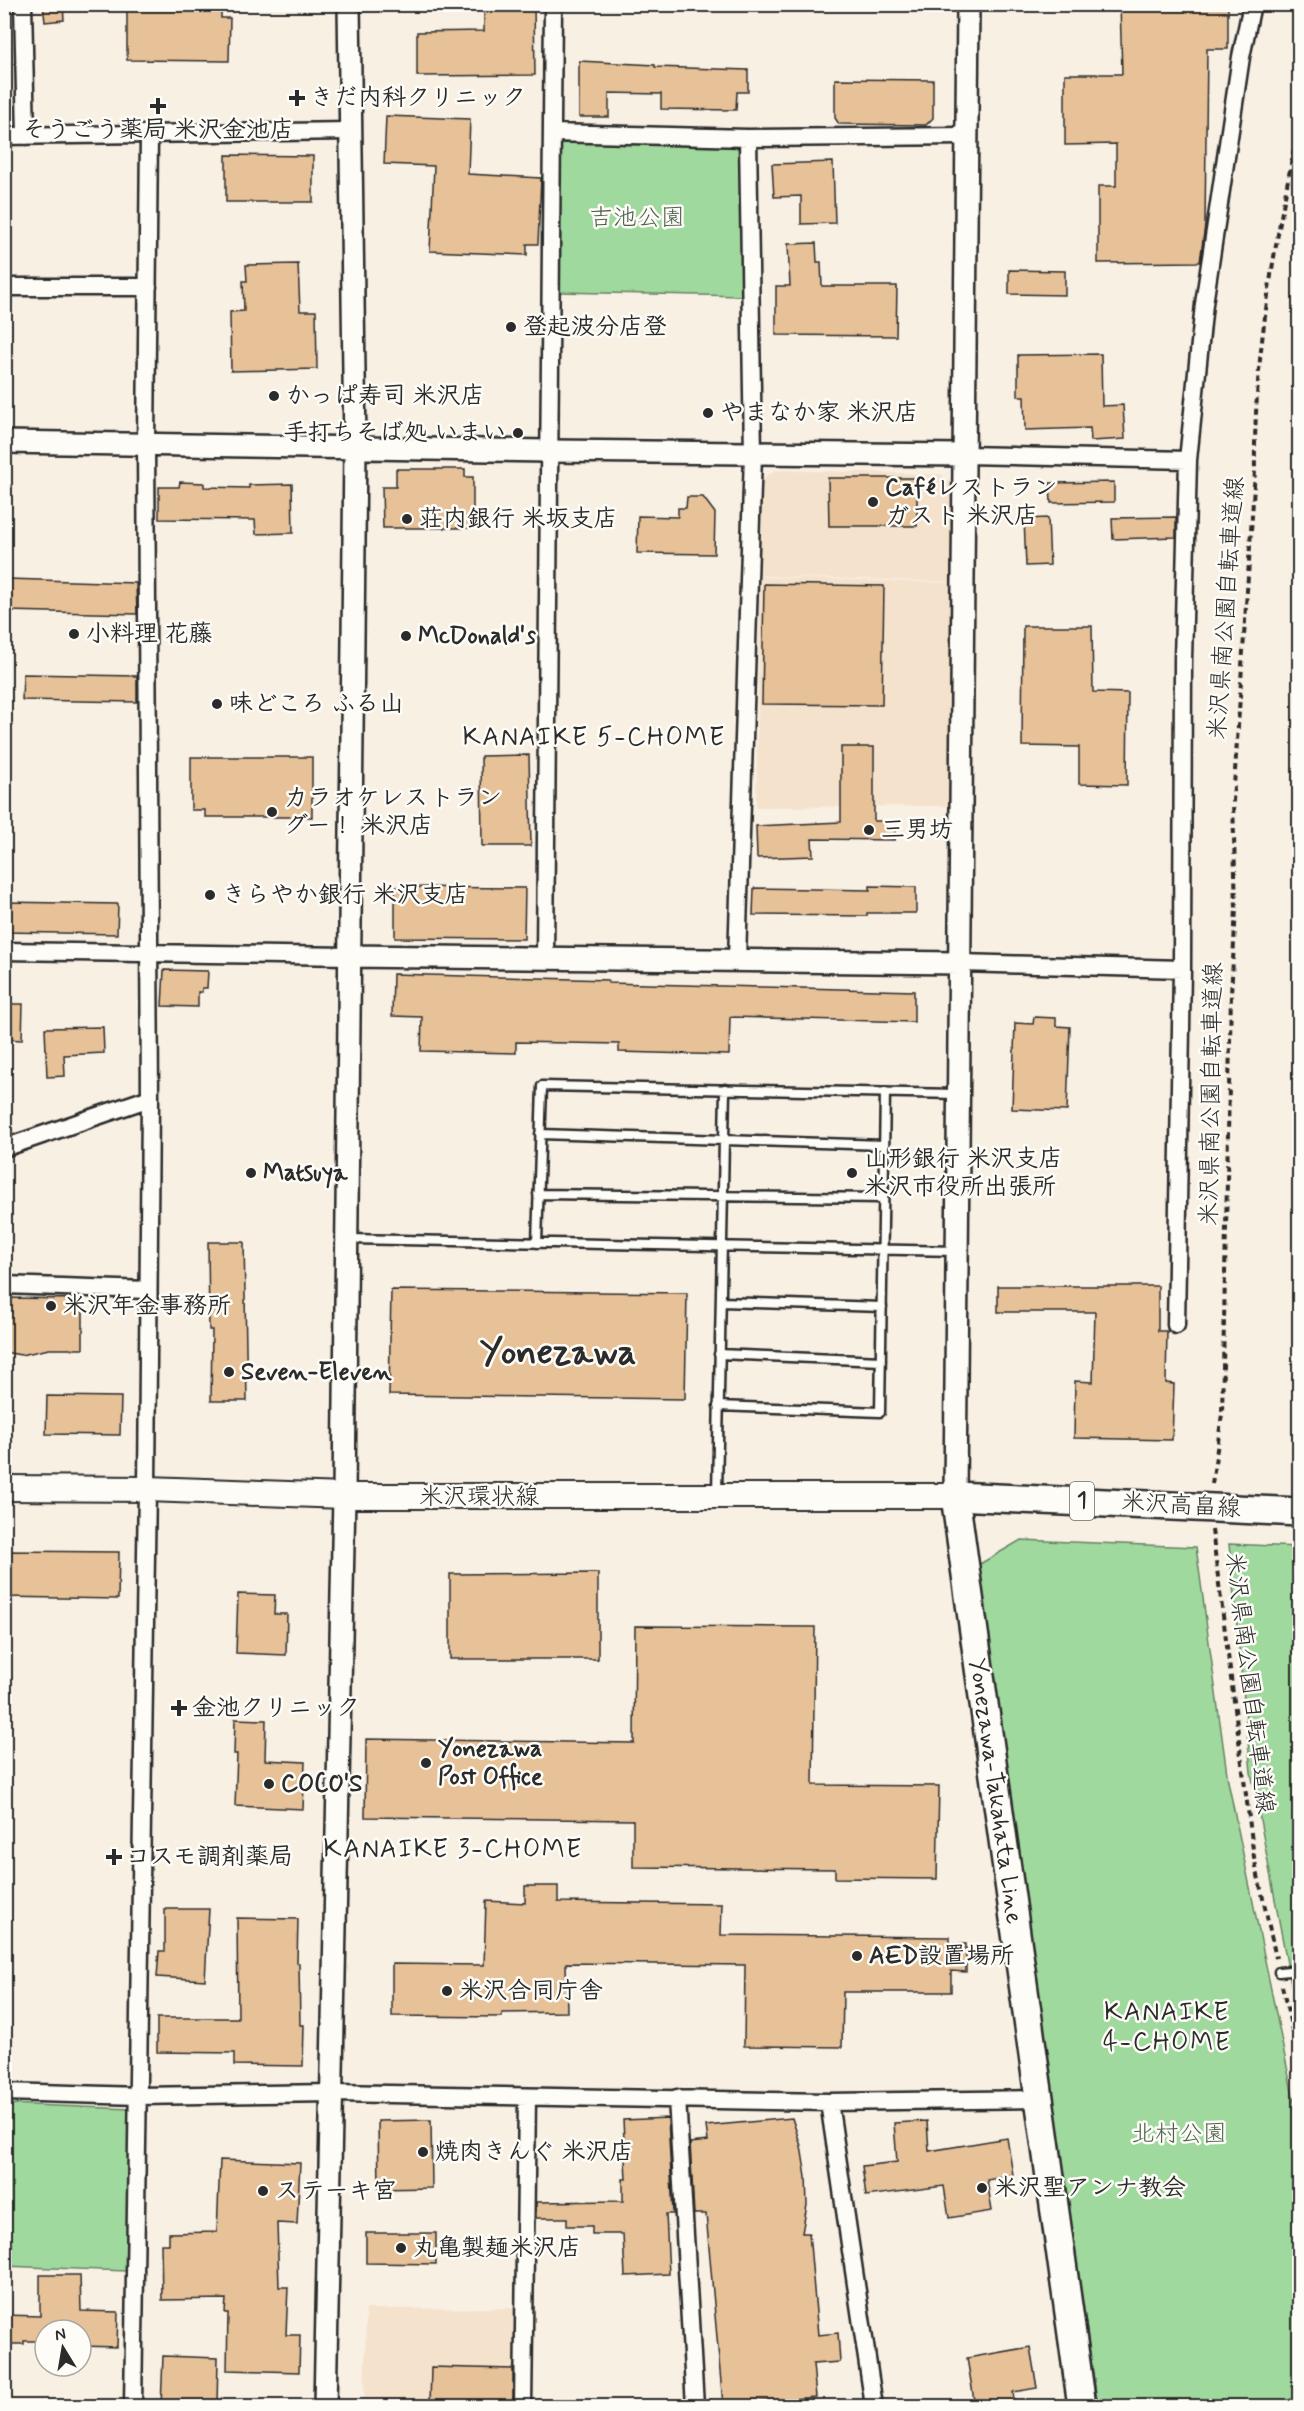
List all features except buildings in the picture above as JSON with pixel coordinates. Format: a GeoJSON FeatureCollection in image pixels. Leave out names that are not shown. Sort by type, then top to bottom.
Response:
{"type":"FeatureCollection","features":[{"type":"Feature","properties":{"kind":"main road","name":"米沢環状線"},"geometry":{"type":"LineString","coordinates":[[4,1488],[147,1489],[344,1496],[955,1496]]}},
{"type":"Feature","properties":{"kind":"main road","name":"米沢高畠線"},"geometry":{"type":"LineString","coordinates":[[955,1496],[1209,1506],[1299,1512]]}},
{"type":"Feature","properties":{"kind":"main road","name":"Yonezawa-Takahata Line"},"geometry":{"type":"LineString","coordinates":[[955,1496],[1037,2099],[1082,2406]]}},
{"type":"Feature","properties":{"kind":"street"},"geometry":{"type":"LineString","coordinates":[[23,4],[26,136]]}},
{"type":"Feature","properties":{"kind":"street"},"geometry":{"type":"LineString","coordinates":[[325,2406],[344,1496],[350,956],[355,447],[349,4]]}},
{"type":"Feature","properties":{"kind":"street"},"geometry":{"type":"LineString","coordinates":[[544,958],[553,4]]}},
{"type":"Feature","properties":{"kind":"street"},"geometry":{"type":"LineString","coordinates":[[955,1496],[968,4]]}},
{"type":"Feature","properties":{"kind":"street"},"geometry":{"type":"LineString","coordinates":[[1176,1325],[1182,969],[1182,660],[1188,460],[1204,304],[1241,57],[1252,4]]}},
{"type":"Feature","properties":{"kind":"street"},"geometry":{"type":"LineString","coordinates":[[4,136],[350,131]]}},
{"type":"Feature","properties":{"kind":"street"},"geometry":{"type":"LineString","coordinates":[[552,134],[748,138],[967,136]]}},
{"type":"Feature","properties":{"kind":"street"},"geometry":{"type":"LineString","coordinates":[[133,2406],[147,1489],[150,1098],[146,445],[149,135]]}},
{"type":"Feature","properties":{"kind":"street"},"geometry":{"type":"LineString","coordinates":[[737,960],[753,454],[748,138]]}},
{"type":"Feature","properties":{"kind":"street"},"geometry":{"type":"LineString","coordinates":[[4,287],[148,287]]}},
{"type":"Feature","properties":{"kind":"street"},"geometry":{"type":"LineString","coordinates":[[4,442],[1188,460]]}},
{"type":"Feature","properties":{"kind":"street"},"geometry":{"type":"LineString","coordinates":[[4,951],[960,963],[1182,969]]}},
{"type":"Feature","properties":{"kind":"street"},"geometry":{"type":"LineString","coordinates":[[4,1148],[150,1098]]}},
{"type":"Feature","properties":{"kind":"street"},"geometry":{"type":"LineString","coordinates":[[4,1285],[148,1290]]}},
{"type":"Feature","properties":{"kind":"street"},"geometry":{"type":"LineString","coordinates":[[4,2092],[139,2096],[333,2093],[829,2102],[1037,2099]]}},
{"type":"Feature","properties":{"kind":"street"},"geometry":{"type":"LineString","coordinates":[[523,2406],[527,2097]]}},
{"type":"Feature","properties":{"kind":"street"},"geometry":{"type":"LineString","coordinates":[[677,2098],[694,2406]]}},
{"type":"Feature","properties":{"kind":"street"},"geometry":{"type":"LineString","coordinates":[[829,2102],[874,2406]]}},
{"type":"Feature","properties":{"kind":"lane"},"geometry":{"type":"LineString","coordinates":[[537,1243],[542,1086],[958,1094]]}},
{"type":"Feature","properties":{"kind":"lane"},"geometry":{"type":"LineString","coordinates":[[716,1496],[725,1089]]}},
{"type":"Feature","properties":{"kind":"lane"},"geometry":{"type":"LineString","coordinates":[[718,1406],[880,1412],[885,1092]]}},
{"type":"Feature","properties":{"kind":"lane"},"geometry":{"type":"LineString","coordinates":[[540,1134],[884,1145]]}},
{"type":"Feature","properties":{"kind":"lane"},"geometry":{"type":"LineString","coordinates":[[538,1194],[883,1198]]}},
{"type":"Feature","properties":{"kind":"lane"},"geometry":{"type":"LineString","coordinates":[[347,1239],[957,1251]]}},
{"type":"Feature","properties":{"kind":"lane"},"geometry":{"type":"LineString","coordinates":[[721,1302],[882,1308]]}},
{"type":"Feature","properties":{"kind":"lane"},"geometry":{"type":"LineString","coordinates":[[719,1354],[880,1360]]}},
{"type":"Feature","properties":{"kind":"lane"},"geometry":{"type":"LineString","coordinates":[[1279,1972],[1299,1970]]}},
{"type":"Feature","properties":{"kind":"path","name":"米沢県南公園自転車道線"},"geometry":{"type":"LineString","coordinates":[[1299,119],[1262,338],[1254,434],[1255,471],[1233,801],[1236,909],[1231,994],[1222,1414],[1209,1506],[1216,1578],[1254,1857],[1299,2065]]}},
{"type":"Feature","properties":{"kind":"shaded area"},"geometry":{"type":"Polygon","coordinates":[[[5,5],[14,5],[17,119],[5,128],[5,5]]]}},
{"type":"Feature","properties":{"kind":"shaded area"},"geometry":{"type":"Polygon","coordinates":[[[775,470],[941,474],[956,488],[953,582],[760,576],[763,479],[775,470]]]}},
{"type":"Feature","properties":{"kind":"shaded area"},"geometry":{"type":"Polygon","coordinates":[[[760,577],[953,583],[949,806],[756,807],[760,577]]]}},
{"type":"Feature","properties":{"kind":"shaded area"},"geometry":{"type":"Polygon","coordinates":[[[519,2308],[518,2406],[364,2406],[366,2309],[519,2308]]]}},
{"type":"Feature","properties":{"kind":"shaded area"},"geometry":{"type":"Polygon","coordinates":[[[228,2403],[310,2404],[310,2406],[228,2406],[228,2403]]]}},
{"type":"Feature","properties":{"kind":"green space","name":"吉池公園"},"geometry":{"type":"Polygon","coordinates":[[[560,142],[744,145],[744,296],[558,292],[560,142]]]}},
{"type":"Feature","properties":{"kind":"green space","name":"北村公園"},"geometry":{"type":"Polygon","coordinates":[[[1021,1540],[1196,1547],[1228,1781],[1299,2125],[1299,2406],[1098,2406],[973,1568],[1021,1540]]]}},
{"type":"Feature","properties":{"kind":"green space"},"geometry":{"type":"Polygon","coordinates":[[[1229,1544],[1299,1547],[1299,2027],[1251,1772],[1229,1544]]]}},
{"type":"Feature","properties":{"kind":"green space"},"geometry":{"type":"Polygon","coordinates":[[[5,2104],[132,2109],[126,2271],[5,2266],[5,2104]]]}},
{"type":"Feature","properties":{"kind":"place","name":"きだ内科クリニック"},"geometry":{"type":"Point","coordinates":[297,98]}},
{"type":"Feature","properties":{"kind":"place","name":"そうごう薬局 米沢金池店"},"geometry":{"type":"Point","coordinates":[158,106]}},
{"type":"Feature","properties":{"kind":"place","name":"登起波分店登"},"geometry":{"type":"Point","coordinates":[511,327]}},
{"type":"Feature","properties":{"kind":"place","name":"かっぱ寿司 米沢店"},"geometry":{"type":"Point","coordinates":[274,396]}},
{"type":"Feature","properties":{"kind":"place","name":"やまなか家 米沢店"},"geometry":{"type":"Point","coordinates":[708,413]}},
{"type":"Feature","properties":{"kind":"place","name":"手打ちそば処 いまい"},"geometry":{"type":"Point","coordinates":[518,433]}},
{"type":"Feature","properties":{"kind":"place","name":"Caféレストラン ガスト 米沢店"},"geometry":{"type":"Point","coordinates":[873,502]}},
{"type":"Feature","properties":{"kind":"place","name":"荘内銀行 米坂支店"},"geometry":{"type":"Point","coordinates":[407,519]}},
{"type":"Feature","properties":{"kind":"place","name":"小料理 花藤"},"geometry":{"type":"Point","coordinates":[74,634]}},
{"type":"Feature","properties":{"kind":"place","name":"McDonald's"},"geometry":{"type":"Point","coordinates":[406,636]}},
{"type":"Feature","properties":{"kind":"place","name":"味どころ ふる山"},"geometry":{"type":"Point","coordinates":[217,704]}},
{"type":"Feature","properties":{"kind":"place","name":"カラオケレストラン グー！ 米沢店"},"geometry":{"type":"Point","coordinates":[272,812]}},
{"type":"Feature","properties":{"kind":"place","name":"三男坊"},"geometry":{"type":"Point","coordinates":[869,830]}},
{"type":"Feature","properties":{"kind":"place","name":"きらやか銀行 米沢支店"},"geometry":{"type":"Point","coordinates":[210,895]}},
{"type":"Feature","properties":{"kind":"place","name":"Matsuya"},"geometry":{"type":"Point","coordinates":[251,1173]}},
{"type":"Feature","properties":{"kind":"place","name":"山形銀行 米沢支店 米沢市役所出張所"},"geometry":{"type":"Point","coordinates":[852,1173]}},
{"type":"Feature","properties":{"kind":"place","name":"米沢年金事務所"},"geometry":{"type":"Point","coordinates":[51,1306]}},
{"type":"Feature","properties":{"kind":"place","name":"Seven-Eleven"},"geometry":{"type":"Point","coordinates":[229,1372]}},
{"type":"Feature","properties":{"kind":"place","name":"金池クリニック"},"geometry":{"type":"Point","coordinates":[179,1708]}},
{"type":"Feature","properties":{"kind":"place","name":"Yonezawa Post Office"},"geometry":{"type":"Point","coordinates":[426,1763]}},
{"type":"Feature","properties":{"kind":"place","name":"COCO'S"},"geometry":{"type":"Point","coordinates":[269,1784]}},
{"type":"Feature","properties":{"kind":"place","name":"コスモ調剤薬局"},"geometry":{"type":"Point","coordinates":[114,1857]}},
{"type":"Feature","properties":{"kind":"place","name":"AED設置場所"},"geometry":{"type":"Point","coordinates":[857,1956]}},
{"type":"Feature","properties":{"kind":"place","name":"米沢合同庁舎"},"geometry":{"type":"Point","coordinates":[447,1991]}},
{"type":"Feature","properties":{"kind":"place","name":"焼肉きんぐ 米沢店"},"geometry":{"type":"Point","coordinates":[423,2152]}},
{"type":"Feature","properties":{"kind":"place","name":"米沢聖アンナ教会"},"geometry":{"type":"Point","coordinates":[982,2188]}},
{"type":"Feature","properties":{"kind":"place","name":"ステーキ宮"},"geometry":{"type":"Point","coordinates":[263,2191]}},
{"type":"Feature","properties":{"kind":"place","name":"丸亀製麺米沢店"},"geometry":{"type":"Point","coordinates":[401,2248]}},
{"type":"Feature","properties":{"kind":"district","name":"KANAIKE 5-CHOME"},"geometry":{"type":"Point","coordinates":[594,738]}},
{"type":"Feature","properties":{"kind":"district","name":"Yonezawa"},"geometry":{"type":"Point","coordinates":[558,1353]}},
{"type":"Feature","properties":{"kind":"district","name":"KANAIKE 3-CHOME"},"geometry":{"type":"Point","coordinates":[453,1850]}},
{"type":"Feature","properties":{"kind":"district","name":"KANAIKE 4-CHOME"},"geometry":{"type":"Point","coordinates":[1167,2028]}}]}
